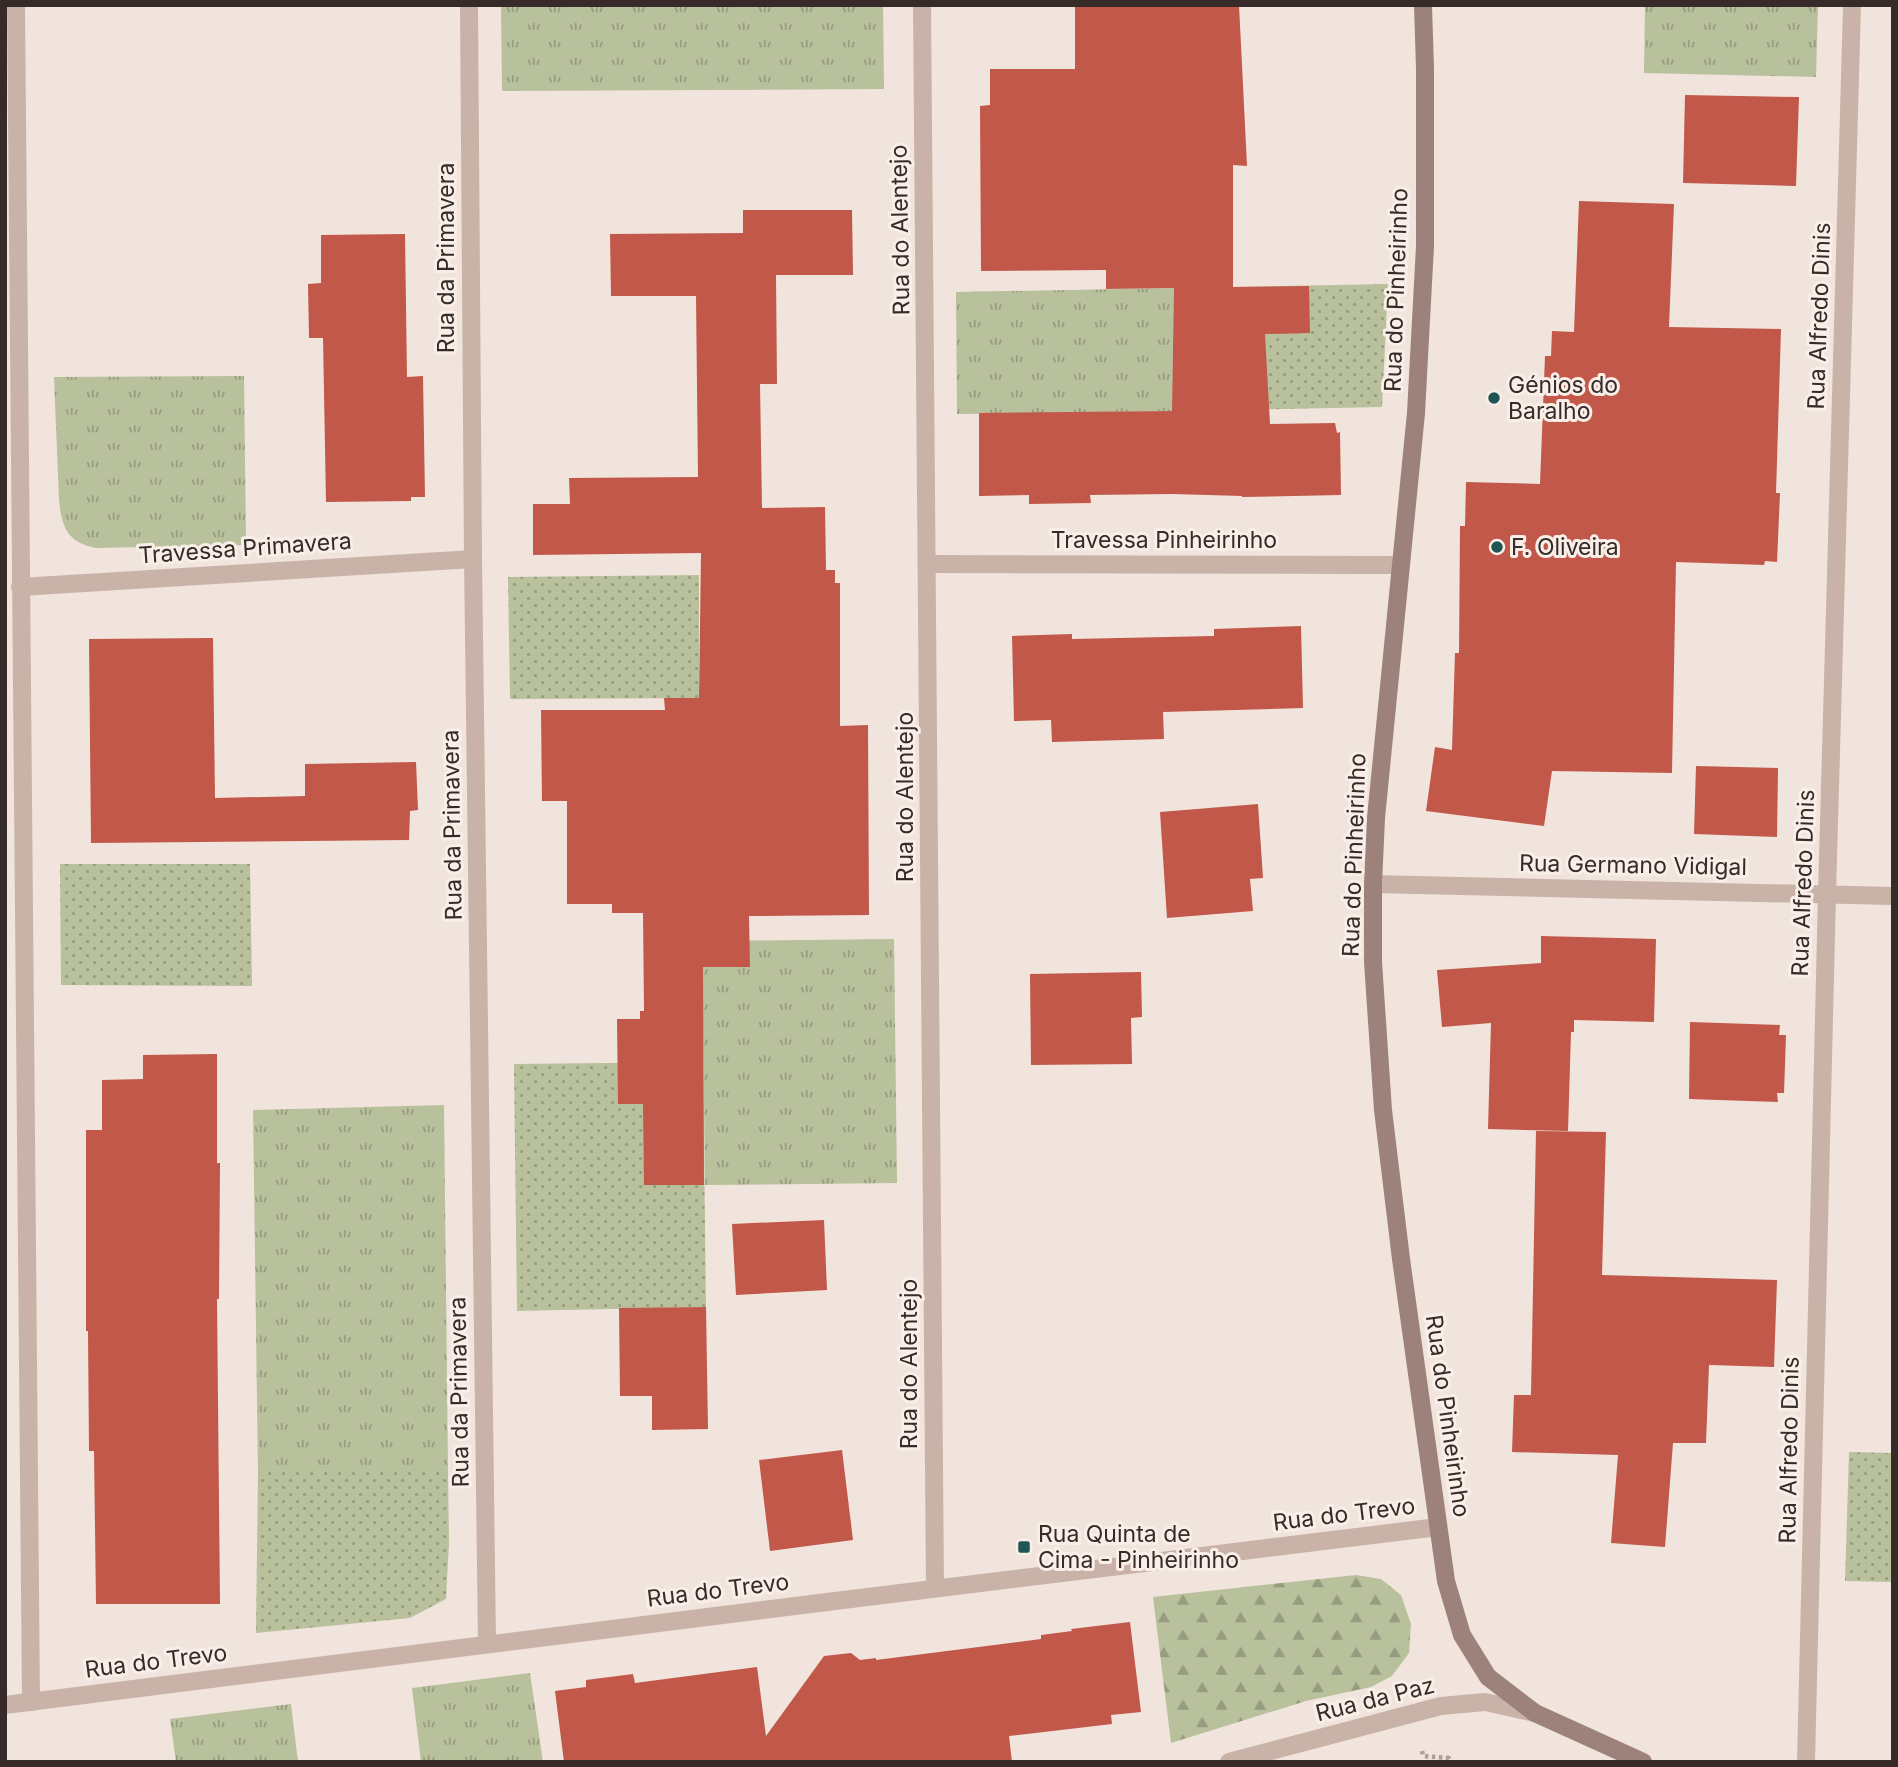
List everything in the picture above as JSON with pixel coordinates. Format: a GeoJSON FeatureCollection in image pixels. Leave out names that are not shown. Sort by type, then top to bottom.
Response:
{"type":"FeatureCollection","features":[{"type":"Feature","properties":{"kind":"street"},"geometry":{"type":"LineString","coordinates":[[16,5],[31,1702]]}},
{"type":"Feature","properties":{"kind":"street","name":"Rua da Primavera"},"geometry":{"type":"LineString","coordinates":[[469,5],[487,1644]]}},
{"type":"Feature","properties":{"kind":"street","name":"Rua do Alentejo"},"geometry":{"type":"LineString","coordinates":[[922,5],[935,1588]]}},
{"type":"Feature","properties":{"kind":"street","name":"Rua do Pinheirinho"},"geometry":{"type":"LineString","coordinates":[[1423,5],[1424,246],[1416,413],[1376,818],[1373,884],[1374,962],[1383,1110],[1401,1259],[1446,1580],[1462,1635],[1488,1677],[1535,1713],[1643,1762]]}},
{"type":"Feature","properties":{"kind":"street","name":"Rua Alfredo Dinis"},"geometry":{"type":"LineString","coordinates":[[1806,1762],[1852,5]]}},
{"type":"Feature","properties":{"kind":"street","name":"Travessa Primavera"},"geometry":{"type":"LineString","coordinates":[[20,587],[473,559]]}},
{"type":"Feature","properties":{"kind":"street","name":"Travessa Pinheirinho"},"geometry":{"type":"LineString","coordinates":[[928,564],[1401,565]]}},
{"type":"Feature","properties":{"kind":"street","name":"Rua Germano Vidigal"},"geometry":{"type":"LineString","coordinates":[[1373,884],[1893,896]]}},
{"type":"Feature","properties":{"kind":"street","name":"Rua do Trevo"},"geometry":{"type":"LineString","coordinates":[[5,1705],[1438,1527]]}},
{"type":"Feature","properties":{"kind":"street","name":"Rua da Paz"},"geometry":{"type":"LineString","coordinates":[[1228,1762],[1441,1706],[1485,1702],[1535,1713]]}},
{"type":"Feature","properties":{"kind":"green space"},"geometry":{"type":"Polygon","coordinates":[[[501,5],[883,5],[884,89],[502,91],[501,5]]]}},
{"type":"Feature","properties":{"kind":"green space"},"geometry":{"type":"Polygon","coordinates":[[[1645,5],[1818,5],[1816,77],[1644,73],[1645,5]]]}},
{"type":"Feature","properties":{"kind":"green space"},"geometry":{"type":"Polygon","coordinates":[[[1388,284],[1382,407],[1172,411],[1174,288],[1388,284]]]}},
{"type":"Feature","properties":{"kind":"green space"},"geometry":{"type":"Polygon","coordinates":[[[1174,288],[1172,411],[957,414],[956,292],[1174,288]]]}},
{"type":"Feature","properties":{"kind":"green space"},"geometry":{"type":"Polygon","coordinates":[[[244,376],[246,545],[96,548],[72,538],[64,526],[59,500],[54,377],[244,376]]]}},
{"type":"Feature","properties":{"kind":"green space"},"geometry":{"type":"Polygon","coordinates":[[[699,575],[699,698],[510,699],[508,577],[699,575]]]}},
{"type":"Feature","properties":{"kind":"green space"},"geometry":{"type":"Polygon","coordinates":[[[60,864],[250,864],[252,986],[61,985],[60,864]]]}},
{"type":"Feature","properties":{"kind":"green space"},"geometry":{"type":"Polygon","coordinates":[[[894,939],[897,1183],[705,1185],[702,941],[894,939]]]}},
{"type":"Feature","properties":{"kind":"green space"},"geometry":{"type":"Polygon","coordinates":[[[703,1062],[706,1307],[517,1311],[514,1064],[703,1062]]]}},
{"type":"Feature","properties":{"kind":"green space"},"geometry":{"type":"Polygon","coordinates":[[[444,1105],[448,1472],[258,1472],[253,1110],[444,1105]]]}},
{"type":"Feature","properties":{"kind":"green space"},"geometry":{"type":"Polygon","coordinates":[[[1849,1452],[1893,1453],[1893,1582],[1845,1581],[1849,1452]]]}},
{"type":"Feature","properties":{"kind":"green space"},"geometry":{"type":"Polygon","coordinates":[[[258,1472],[448,1472],[449,1543],[446,1599],[410,1618],[256,1633],[258,1472]]]}},
{"type":"Feature","properties":{"kind":"green space"},"geometry":{"type":"Polygon","coordinates":[[[1356,1575],[1381,1579],[1401,1595],[1411,1624],[1409,1653],[1392,1676],[1371,1687],[1306,1701],[1171,1743],[1153,1597],[1356,1575]]]}},
{"type":"Feature","properties":{"kind":"green space"},"geometry":{"type":"Polygon","coordinates":[[[530,1673],[543,1762],[421,1762],[412,1688],[530,1673]]]}},
{"type":"Feature","properties":{"kind":"green space"},"geometry":{"type":"Polygon","coordinates":[[[291,1704],[298,1762],[176,1762],[170,1719],[291,1704]]]}},
{"type":"Feature","properties":{"kind":"building"},"geometry":{"type":"Polygon","coordinates":[[[1075,5],[1239,5],[1247,166],[1233,165],[1233,287],[1309,286],[1310,333],[1265,334],[1270,424],[1335,423],[1337,433],[1340,432],[1341,495],[1090,495],[1091,503],[1029,504],[1029,495],[979,496],[979,413],[1172,411],[1174,288],[1106,289],[1106,270],[981,271],[980,106],[990,105],[990,69],[1075,69],[1075,5]]]}},
{"type":"Feature","properties":{"kind":"building"},"geometry":{"type":"Polygon","coordinates":[[[1685,95],[1799,97],[1796,186],[1683,183],[1685,95]]]}},
{"type":"Feature","properties":{"kind":"building"},"geometry":{"type":"Polygon","coordinates":[[[1579,201],[1674,204],[1669,327],[1781,329],[1776,493],[1780,493],[1777,562],[1765,561],[1764,565],[1676,562],[1672,773],[1552,771],[1544,826],[1426,811],[1435,747],[1452,750],[1455,653],[1459,653],[1460,526],[1465,526],[1466,482],[1540,484],[1545,356],[1551,356],[1552,331],[1574,332],[1579,201]]]}},
{"type":"Feature","properties":{"kind":"building"},"geometry":{"type":"Polygon","coordinates":[[[743,210],[852,210],[853,275],[776,275],[777,384],[760,384],[762,508],[825,507],[826,570],[835,570],[835,583],[840,583],[840,726],[868,725],[869,915],[749,916],[750,967],[703,967],[704,1185],[644,1185],[643,1104],[618,1104],[617,1019],[640,1019],[640,1011],[644,1011],[643,913],[612,913],[612,904],[567,904],[567,801],[542,801],[541,710],[665,710],[664,698],[699,698],[701,553],[533,555],[533,504],[570,504],[569,478],[698,477],[696,296],[611,296],[610,234],[743,233],[743,210]]]}},
{"type":"Feature","properties":{"kind":"building"},"geometry":{"type":"Polygon","coordinates":[[[405,234],[407,377],[423,376],[425,497],[411,497],[411,501],[326,502],[323,338],[309,338],[308,284],[321,283],[321,235],[405,234]]]}},
{"type":"Feature","properties":{"kind":"building"},"geometry":{"type":"Polygon","coordinates":[[[1301,626],[1303,708],[1163,712],[1164,739],[1052,742],[1051,720],[1014,721],[1012,636],[1072,634],[1072,639],[1214,636],[1214,629],[1301,626]]]}},
{"type":"Feature","properties":{"kind":"building"},"geometry":{"type":"Polygon","coordinates":[[[213,638],[215,798],[305,796],[305,764],[416,762],[418,810],[410,811],[409,840],[91,843],[89,639],[213,638]]]}},
{"type":"Feature","properties":{"kind":"building"},"geometry":{"type":"Polygon","coordinates":[[[1696,766],[1778,768],[1777,837],[1694,834],[1696,766]]]}},
{"type":"Feature","properties":{"kind":"building"},"geometry":{"type":"Polygon","coordinates":[[[1258,804],[1263,878],[1250,879],[1253,911],[1167,918],[1160,812],[1258,804]]]}},
{"type":"Feature","properties":{"kind":"building"},"geometry":{"type":"Polygon","coordinates":[[[1541,936],[1656,939],[1654,1022],[1574,1020],[1574,1032],[1571,1032],[1568,1131],[1488,1129],[1491,1023],[1442,1027],[1437,970],[1541,963],[1541,936]]]}},
{"type":"Feature","properties":{"kind":"building"},"geometry":{"type":"Polygon","coordinates":[[[1141,972],[1142,1017],[1131,1018],[1132,1064],[1031,1065],[1030,974],[1141,972]]]}},
{"type":"Feature","properties":{"kind":"building"},"geometry":{"type":"Polygon","coordinates":[[[1690,1022],[1780,1025],[1779,1035],[1786,1035],[1784,1093],[1777,1093],[1778,1102],[1689,1099],[1690,1022]]]}},
{"type":"Feature","properties":{"kind":"building"},"geometry":{"type":"Polygon","coordinates":[[[217,1054],[217,1163],[220,1163],[217,1299],[220,1604],[96,1604],[94,1451],[89,1451],[86,1331],[86,1130],[102,1130],[102,1080],[143,1079],[143,1055],[217,1054]]]}},
{"type":"Feature","properties":{"kind":"building"},"geometry":{"type":"Polygon","coordinates":[[[1536,1131],[1606,1132],[1602,1275],[1777,1280],[1774,1367],[1709,1365],[1706,1443],[1673,1443],[1665,1547],[1611,1543],[1618,1455],[1512,1452],[1514,1395],[1531,1395],[1536,1131]]]}},
{"type":"Feature","properties":{"kind":"building"},"geometry":{"type":"Polygon","coordinates":[[[824,1220],[827,1290],[736,1295],[732,1224],[824,1220]]]}},
{"type":"Feature","properties":{"kind":"building"},"geometry":{"type":"Polygon","coordinates":[[[706,1307],[708,1429],[652,1430],[652,1396],[620,1396],[619,1308],[706,1307]]]}},
{"type":"Feature","properties":{"kind":"building"},"geometry":{"type":"Polygon","coordinates":[[[842,1450],[853,1540],[770,1551],[759,1460],[842,1450]]]}},
{"type":"Feature","properties":{"kind":"building"},"geometry":{"type":"Polygon","coordinates":[[[1130,1622],[1141,1712],[1111,1715],[1112,1724],[1009,1736],[1012,1762],[564,1762],[555,1691],[586,1687],[586,1680],[633,1674],[635,1683],[757,1667],[766,1736],[824,1656],[851,1653],[860,1660],[876,1660],[1041,1639],[1041,1635],[1072,1631],[1071,1629],[1130,1622]]]}},
{"type":"Feature","properties":{"kind":"place","name":"Génios do Baralho"},"geometry":{"type":"Point","coordinates":[1494,398]}},
{"type":"Feature","properties":{"kind":"place","name":"F. Oliveira"},"geometry":{"type":"Point","coordinates":[1497,547]}},
{"type":"Feature","properties":{"kind":"place","name":"Rua Quinta de Cima - Pinheirinho"},"geometry":{"type":"Point","coordinates":[1024,1547]}}]}
